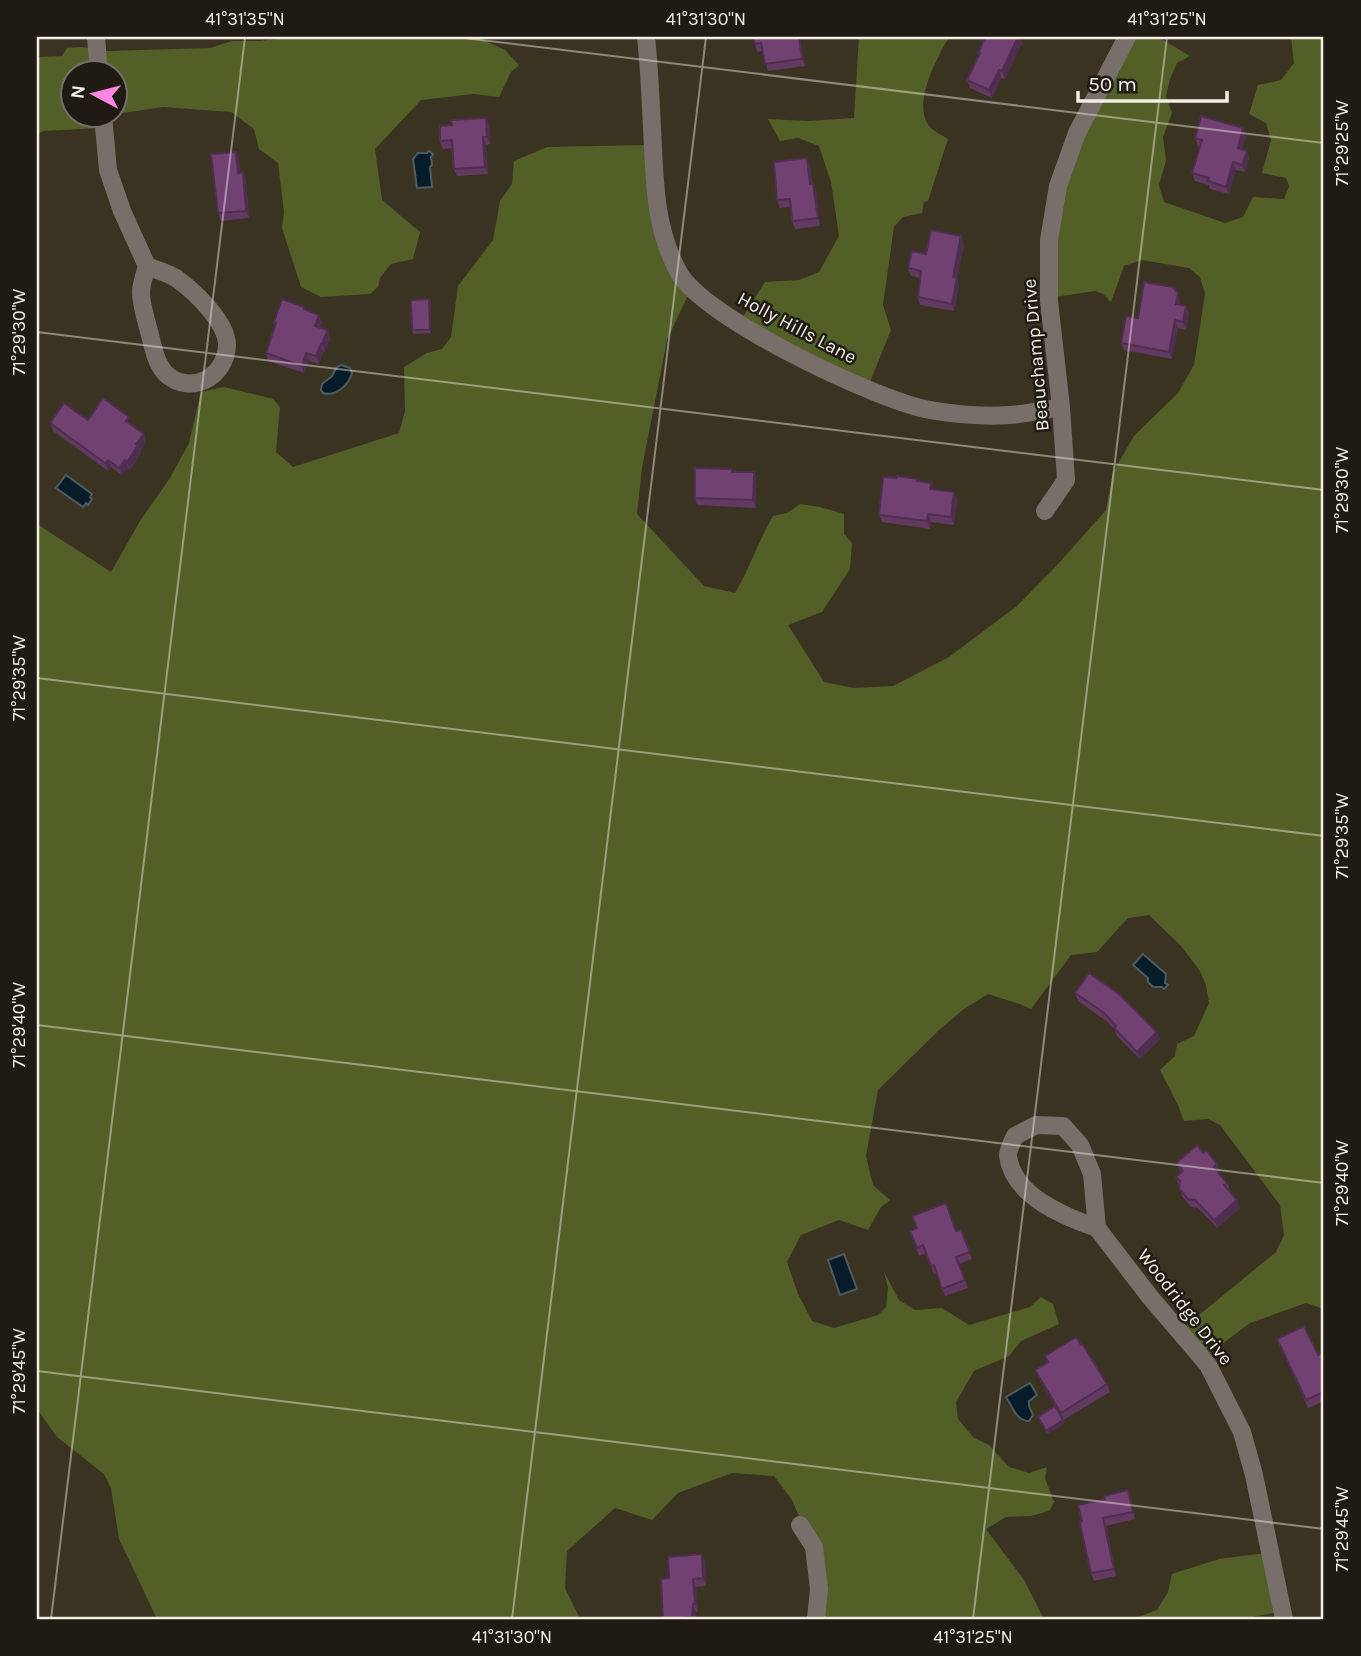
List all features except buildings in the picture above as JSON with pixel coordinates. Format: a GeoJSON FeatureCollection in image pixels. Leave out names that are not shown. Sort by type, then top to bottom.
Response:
{"type":"FeatureCollection","features":[{"type":"Feature","properties":{"kind":"street"},"geometry":{"type":"LineString","coordinates":[[96,37],[98,60]]}},
{"type":"Feature","properties":{"kind":"street","name":"Holly Hills Lane"},"geometry":{"type":"LineString","coordinates":[[646,37],[654,166],[662,234],[679,274],[699,296],[746,328],[810,362],[899,402],[927,409],[994,415],[1062,407]]}},
{"type":"Feature","properties":{"kind":"street","name":"Beauchamp Drive"},"geometry":{"type":"LineString","coordinates":[[1045,511],[1066,480],[1062,407],[1049,300],[1049,240],[1058,186],[1077,133],[1127,37]]}},
{"type":"Feature","properties":{"kind":"street"},"geometry":{"type":"LineString","coordinates":[[104,130],[108,170],[122,211],[147,266],[141,292],[156,356],[165,373],[180,382],[197,384],[213,377],[225,359],[227,342],[219,320],[174,277],[147,266]]}},
{"type":"Feature","properties":{"kind":"street"},"geometry":{"type":"LineString","coordinates":[[1036,1125],[1063,1126],[1080,1146],[1093,1174],[1097,1228],[1071,1219],[1040,1201],[1015,1178],[1008,1154],[1015,1136],[1036,1125]]}},
{"type":"Feature","properties":{"kind":"street","name":"Woodridge Drive"},"geometry":{"type":"LineString","coordinates":[[1097,1228],[1150,1297],[1208,1365],[1242,1432],[1254,1475],[1284,1619]]}},
{"type":"Feature","properties":{"kind":"street"},"geometry":{"type":"LineString","coordinates":[[800,1525],[814,1547],[819,1589],[816,1619]]}},
{"type":"Feature","properties":{"kind":"green space"},"geometry":{"type":"Polygon","coordinates":[[[292,37],[477,37],[505,50],[519,65],[511,72],[499,97],[473,94],[421,100],[375,149],[382,200],[420,232],[413,259],[391,264],[380,278],[378,287],[370,294],[321,297],[301,287],[282,228],[284,212],[278,163],[259,149],[254,129],[231,112],[163,107],[130,112],[130,60],[60,60],[60,130],[62,130],[37,134],[37,57],[62,56],[67,48],[108,51],[210,48],[232,41],[292,37]]]}},
{"type":"Feature","properties":{"kind":"green space"},"geometry":{"type":"Polygon","coordinates":[[[859,37],[949,37],[928,81],[923,105],[929,126],[948,139],[922,213],[903,217],[894,227],[883,305],[891,330],[868,387],[739,323],[765,282],[799,280],[819,272],[839,236],[831,182],[819,146],[798,138],[780,141],[768,119],[808,121],[854,118],[859,37]]]}},
{"type":"Feature","properties":{"kind":"green space"},"geometry":{"type":"Polygon","coordinates":[[[1126,37],[1158,37],[1190,56],[1177,63],[1170,79],[1166,96],[1172,113],[1163,137],[1166,161],[1159,185],[1164,202],[1225,223],[1243,217],[1253,197],[1284,199],[1289,186],[1286,178],[1262,173],[1271,140],[1266,123],[1249,114],[1258,85],[1281,80],[1294,63],[1291,37],[1324,37],[1324,1309],[1306,1303],[1250,1323],[1202,1359],[1182,1329],[1276,1252],[1284,1235],[1280,1205],[1220,1125],[1208,1119],[1184,1121],[1160,1070],[1175,1056],[1177,1044],[1194,1036],[1209,1003],[1200,971],[1181,946],[1149,915],[1128,918],[1097,952],[1071,955],[1031,1009],[988,994],[964,1009],[938,1031],[878,1090],[866,1156],[873,1185],[890,1200],[881,1207],[868,1230],[839,1220],[801,1235],[787,1262],[798,1294],[812,1321],[834,1328],[878,1315],[886,1307],[888,1288],[884,1272],[899,1300],[915,1310],[942,1308],[969,1325],[1030,1307],[1041,1297],[1053,1304],[1059,1324],[1021,1341],[1009,1356],[974,1371],[956,1402],[958,1419],[974,1438],[989,1445],[1009,1467],[1029,1473],[1047,1467],[1045,1478],[1055,1501],[1049,1511],[1031,1516],[1006,1517],[986,1529],[1024,1580],[1044,1619],[824,1619],[821,1566],[792,1500],[774,1476],[732,1473],[678,1493],[652,1520],[615,1508],[567,1551],[565,1588],[580,1619],[157,1619],[119,1539],[111,1488],[104,1474],[57,1437],[37,1409],[37,524],[111,572],[189,443],[201,392],[224,387],[273,399],[280,407],[276,452],[293,467],[399,433],[405,411],[404,367],[427,353],[442,349],[451,337],[458,286],[493,240],[500,201],[512,184],[514,161],[547,147],[648,145],[658,221],[690,291],[667,340],[642,468],[637,514],[704,586],[735,593],[773,516],[787,513],[800,504],[844,514],[844,534],[852,543],[850,569],[822,612],[788,625],[824,682],[854,688],[893,686],[949,657],[1017,606],[1059,563],[1106,510],[1113,472],[1134,436],[1178,393],[1194,365],[1205,294],[1200,277],[1189,268],[1142,260],[1124,266],[1111,302],[1095,291],[1055,297],[1054,192],[1126,37]]]}},
{"type":"Feature","properties":{"kind":"green space"},"geometry":{"type":"Polygon","coordinates":[[[1266,1553],[1278,1612],[1242,1619],[1133,1619],[1157,1610],[1168,1592],[1172,1574],[1219,1559],[1266,1553]]]}},
{"type":"Feature","properties":{"kind":"water"},"geometry":{"type":"Polygon","coordinates":[[[429,151],[433,154],[430,167],[432,187],[417,188],[413,159],[418,153],[429,151]]]}},
{"type":"Feature","properties":{"kind":"water"},"geometry":{"type":"Polygon","coordinates":[[[341,365],[350,368],[352,373],[348,382],[337,392],[323,393],[322,384],[341,365]]]}},
{"type":"Feature","properties":{"kind":"water"},"geometry":{"type":"Polygon","coordinates":[[[66,475],[92,494],[88,505],[86,503],[83,507],[56,488],[66,475]]]}},
{"type":"Feature","properties":{"kind":"water"},"geometry":{"type":"Polygon","coordinates":[[[1143,954],[1166,974],[1165,983],[1168,985],[1164,989],[1153,987],[1148,978],[1133,965],[1143,954]]]}},
{"type":"Feature","properties":{"kind":"water"},"geometry":{"type":"Polygon","coordinates":[[[844,1254],[857,1289],[840,1295],[828,1260],[844,1254]]]}},
{"type":"Feature","properties":{"kind":"water"},"geometry":{"type":"Polygon","coordinates":[[[1030,1383],[1037,1395],[1029,1401],[1033,1415],[1029,1421],[1025,1421],[1018,1416],[1006,1397],[1030,1383]]]}}]}
